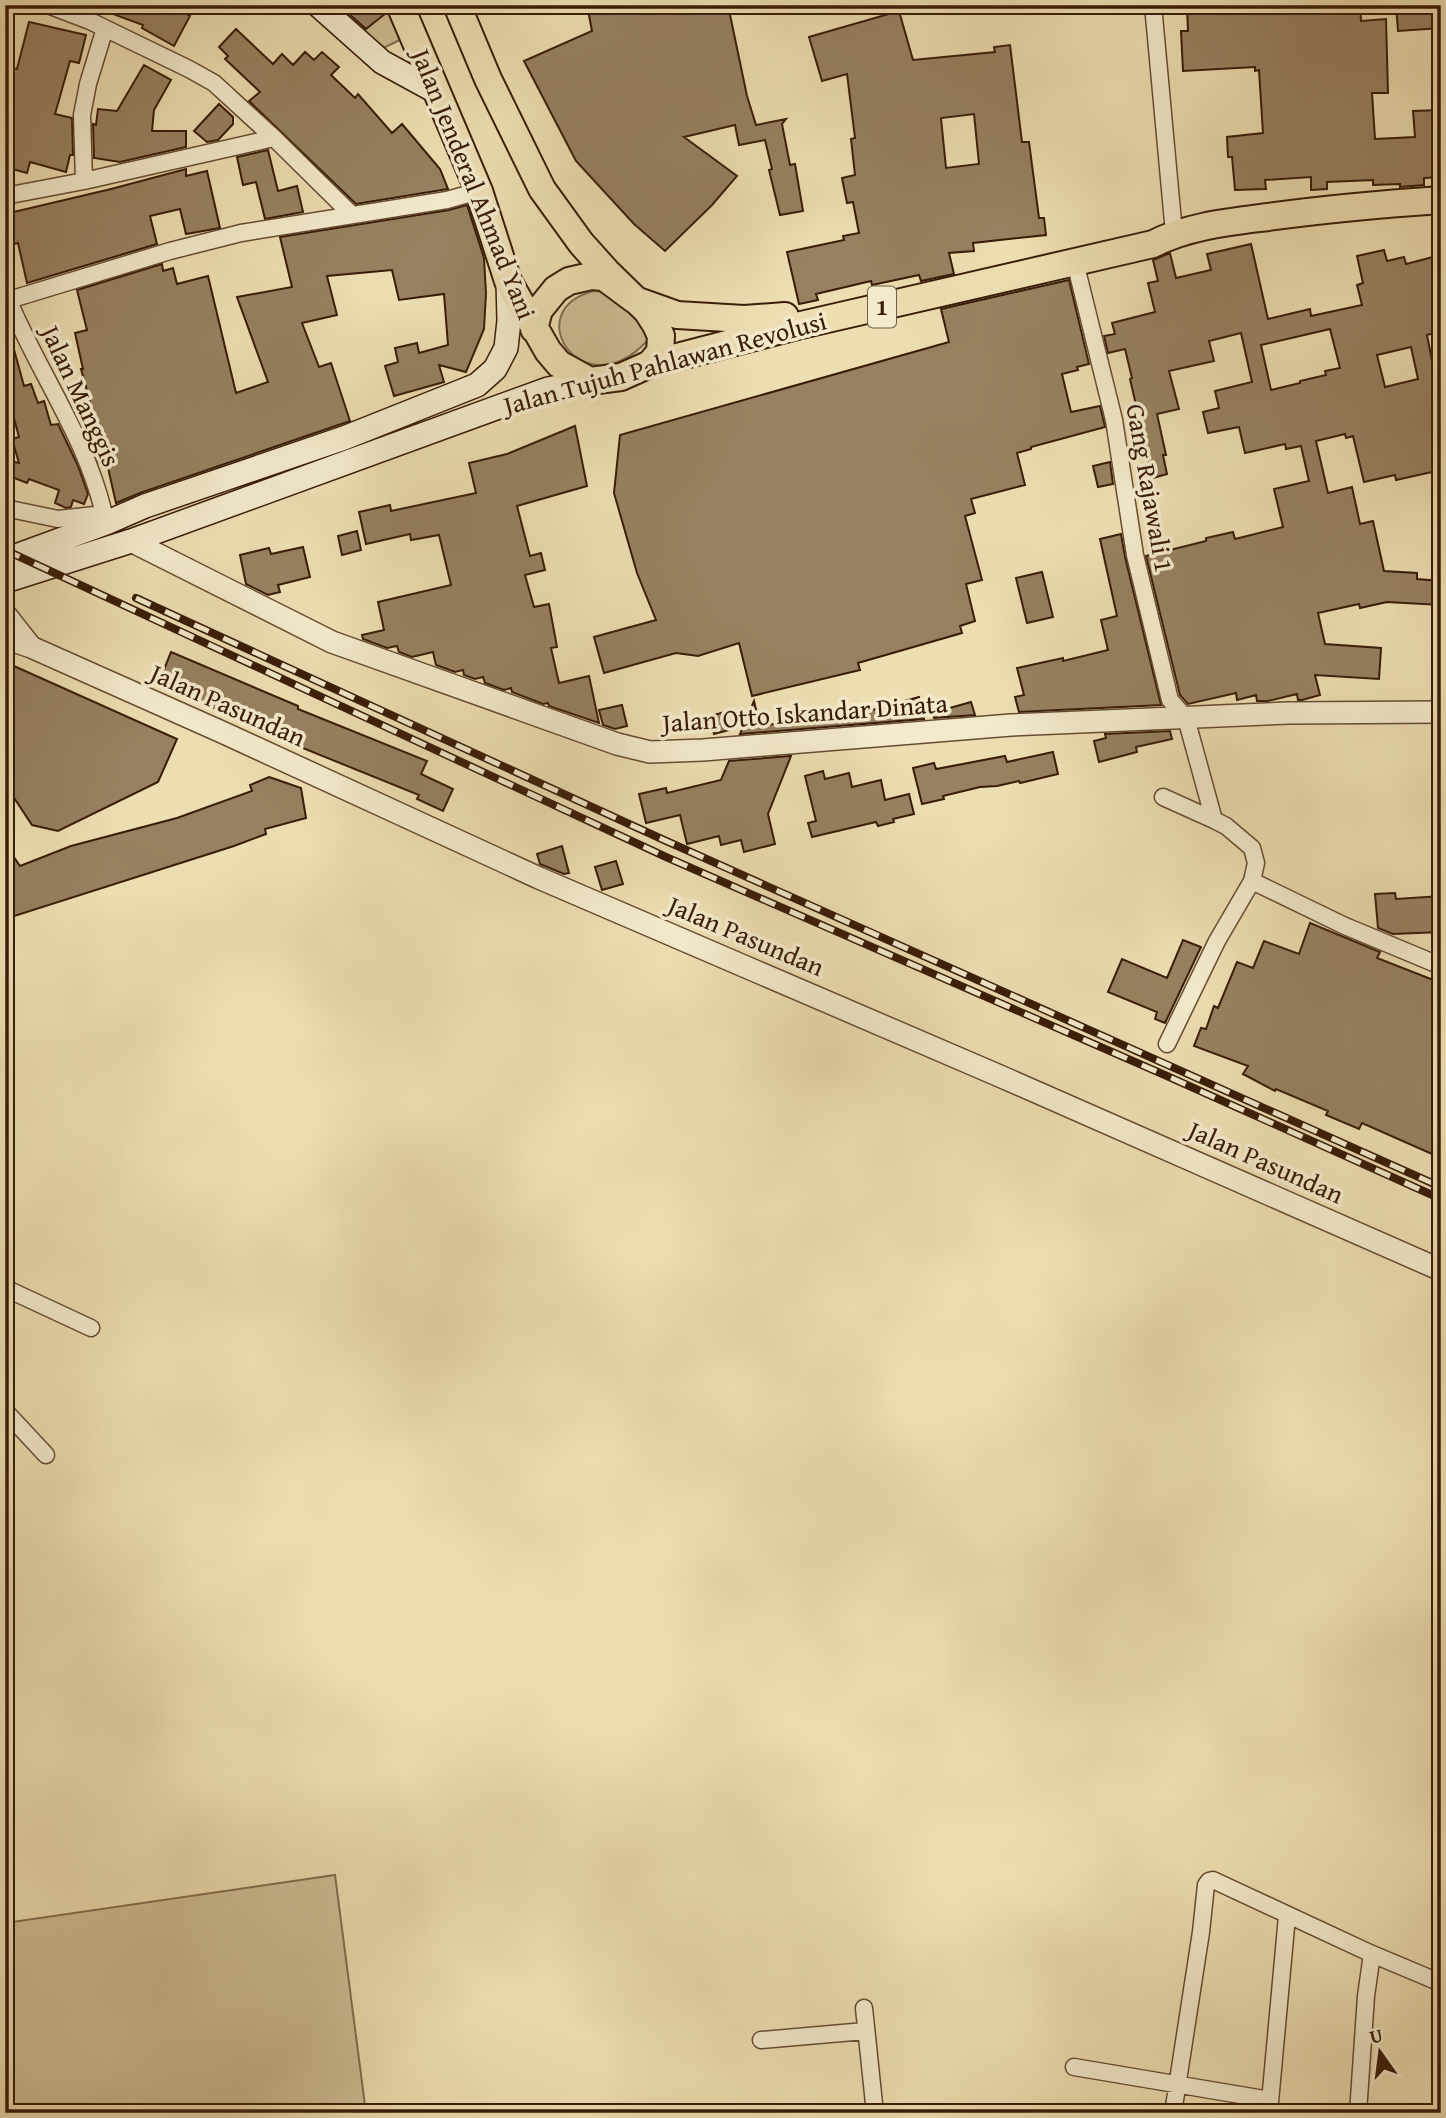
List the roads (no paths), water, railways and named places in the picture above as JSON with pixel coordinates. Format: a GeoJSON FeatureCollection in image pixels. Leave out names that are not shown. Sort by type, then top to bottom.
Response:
{"type":"FeatureCollection","features":[{"type":"Feature","properties":{"kind":"main road"},"geometry":{"type":"LineString","coordinates":[[318,5],[382,62],[435,92]]}},
{"type":"Feature","properties":{"kind":"main road","name":"Jalan Jenderal Ahmad Yani"},"geometry":{"type":"LineString","coordinates":[[400,5],[479,191],[508,281],[534,329],[559,364],[590,381]]}},
{"type":"Feature","properties":{"kind":"main road","name":"Jalan Jenderal Ahmad Yani"},"geometry":{"type":"LineString","coordinates":[[457,5],[488,79],[542,189],[581,243],[648,311],[661,336],[660,352],[650,364]]}},
{"type":"Feature","properties":{"kind":"main road","name":"Jalan Tujuh Pahlawan Revolusi"},"geometry":{"type":"LineString","coordinates":[[7,578],[131,541],[548,389],[621,377],[650,364],[797,326],[932,304],[1075,262],[1153,244],[1174,233],[1241,220],[1304,212],[1441,201]]}},
{"type":"Feature","properties":{"kind":"main road","name":"Jalan Tujuh Pahlawan Revolusi"},"geometry":{"type":"LineString","coordinates":[[635,300],[677,315],[710,319],[798,315],[1151,228],[1174,233]]}},
{"type":"Feature","properties":{"kind":"main road"},"geometry":{"type":"LineString","coordinates":[[506,348],[519,336],[534,329],[539,310],[556,289],[569,281],[591,276],[604,277],[635,300]]}},
{"type":"Feature","properties":{"kind":"main road","name":"Jalan Tujuh Pahlawan Revolusi"},"geometry":{"type":"LineString","coordinates":[[7,578],[105,519],[344,438],[477,385],[495,369],[506,348],[509,321],[508,281]]}},
{"type":"Feature","properties":{"kind":"street"},"geometry":{"type":"LineString","coordinates":[[48,5],[105,28],[214,83],[351,214]]}},
{"type":"Feature","properties":{"kind":"street"},"geometry":{"type":"LineString","coordinates":[[1153,5],[1174,233]]}},
{"type":"Feature","properties":{"kind":"street"},"geometry":{"type":"LineString","coordinates":[[84,181],[82,115],[88,84],[105,28]]}},
{"type":"Feature","properties":{"kind":"street"},"geometry":{"type":"LineString","coordinates":[[5,196],[274,138]]}},
{"type":"Feature","properties":{"kind":"street"},"geometry":{"type":"LineString","coordinates":[[7,296],[241,233],[447,200],[479,191]]}},
{"type":"Feature","properties":{"kind":"street","name":"Gang Rajawali 1"},"geometry":{"type":"LineString","coordinates":[[1075,262],[1114,420],[1135,555],[1170,700],[1186,718],[1214,820]]}},
{"type":"Feature","properties":{"kind":"street","name":"Jalan Manggis"},"geometry":{"type":"LineString","coordinates":[[7,296],[80,442],[105,519]]}},
{"type":"Feature","properties":{"kind":"street"},"geometry":{"type":"LineString","coordinates":[[5,508],[58,519],[105,519]]}},
{"type":"Feature","properties":{"kind":"street","name":"Jalan Otto Iskandar Dinata"},"geometry":{"type":"LineString","coordinates":[[131,541],[331,642],[617,744],[650,752],[1011,725],[1289,713],[1441,712]]}},
{"type":"Feature","properties":{"kind":"street","name":"Jalan Pasundan"},"geometry":{"type":"LineString","coordinates":[[5,614],[31,647]]}},
{"type":"Feature","properties":{"kind":"street","name":"Jalan Pasundan"},"geometry":{"type":"LineString","coordinates":[[5,638],[224,733],[539,878],[1441,1270]]}},
{"type":"Feature","properties":{"kind":"street"},"geometry":{"type":"LineString","coordinates":[[1163,797],[1226,826],[1252,848],[1256,863],[1252,881],[1217,941],[1167,1044]]}},
{"type":"Feature","properties":{"kind":"street"},"geometry":{"type":"LineString","coordinates":[[1252,881],[1345,926],[1441,966]]}},
{"type":"Feature","properties":{"kind":"street"},"geometry":{"type":"LineString","coordinates":[[5,1288],[91,1328]]}},
{"type":"Feature","properties":{"kind":"street"},"geometry":{"type":"LineString","coordinates":[[5,1411],[46,1455]]}},
{"type":"Feature","properties":{"kind":"street"},"geometry":{"type":"LineString","coordinates":[[1172,2113],[1206,1885],[1209,1881],[1213,1880],[1287,1916],[1441,1983]]}},
{"type":"Feature","properties":{"kind":"street"},"geometry":{"type":"LineString","coordinates":[[1074,2067],[1176,2084],[1269,2106],[1287,1916]]}},
{"type":"Feature","properties":{"kind":"street"},"geometry":{"type":"LineString","coordinates":[[1358,2113],[1365,2009],[1372,1954]]}},
{"type":"Feature","properties":{"kind":"street"},"geometry":{"type":"LineString","coordinates":[[864,2007],[875,2113]]}},
{"type":"Feature","properties":{"kind":"street"},"geometry":{"type":"LineString","coordinates":[[761,2040],[865,2031]]}},
{"type":"Feature","properties":{"kind":"railway"},"geometry":{"type":"LineString","coordinates":[[5,550],[666,857],[1441,1199]]}},
{"type":"Feature","properties":{"kind":"railway"},"geometry":{"type":"LineString","coordinates":[[136,598],[664,840],[1441,1187]]}}]}
